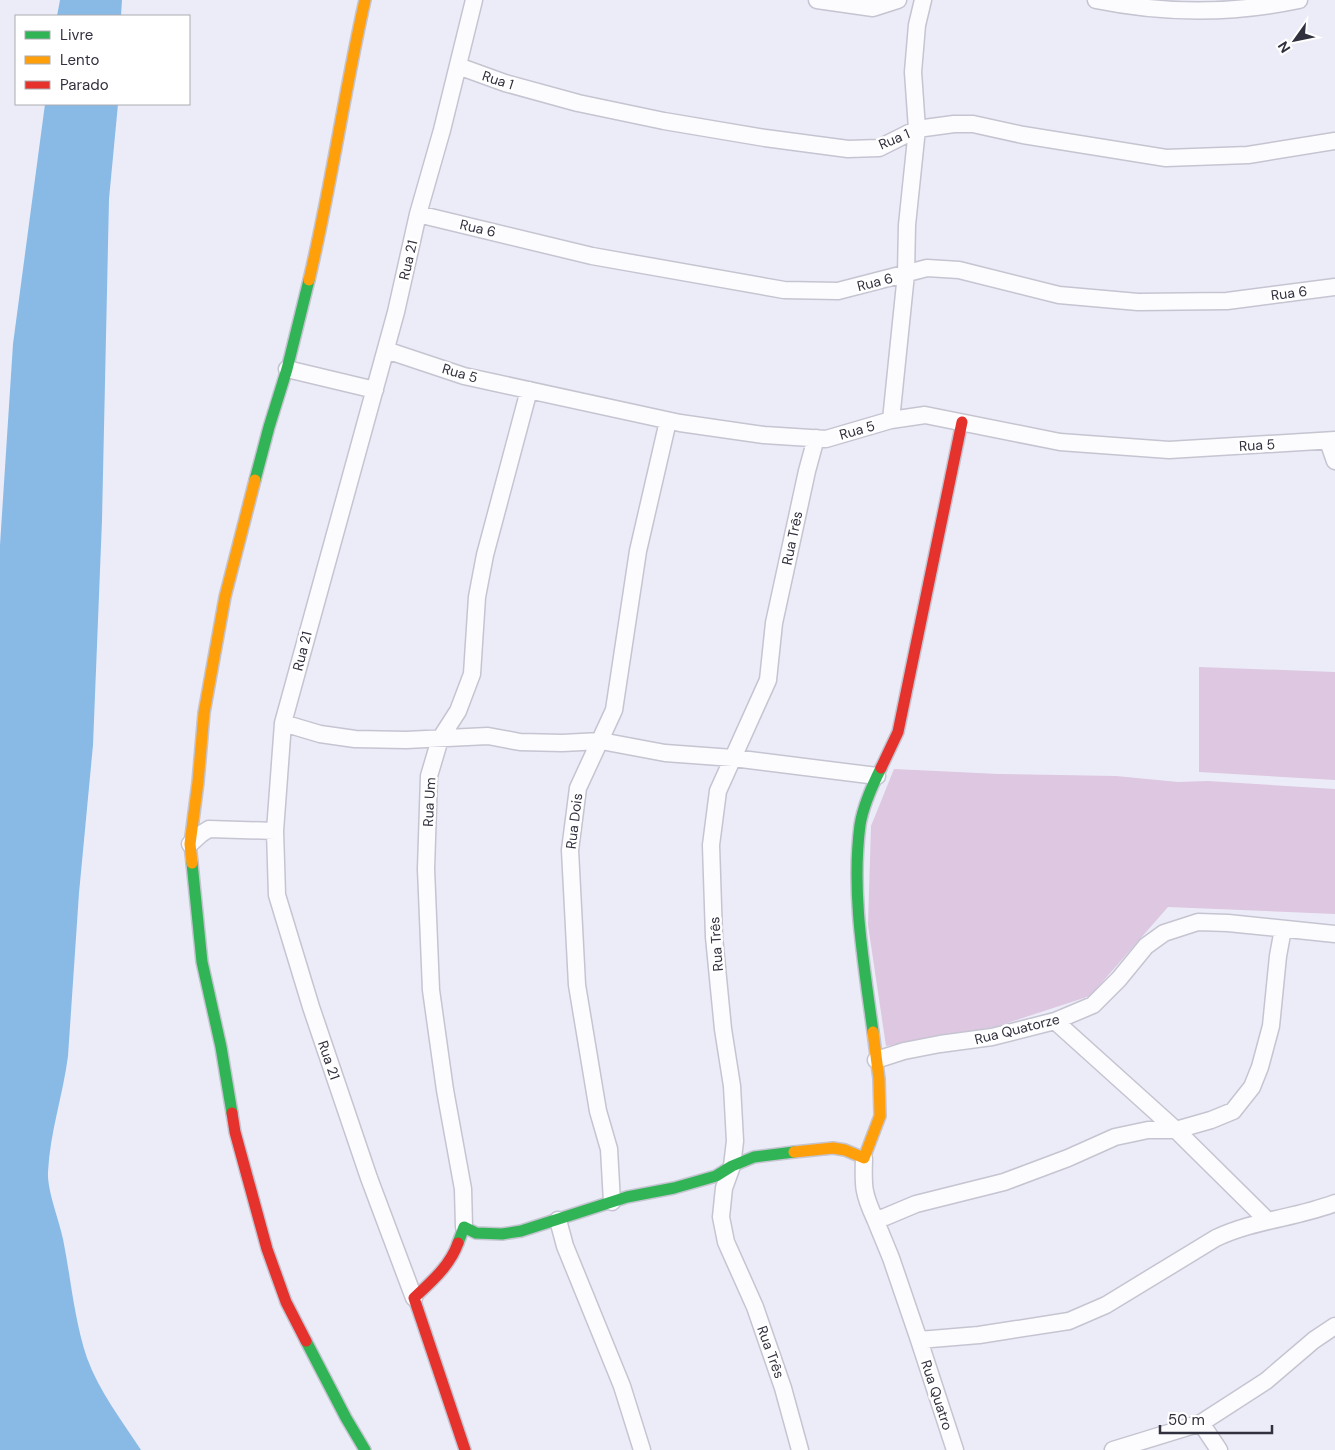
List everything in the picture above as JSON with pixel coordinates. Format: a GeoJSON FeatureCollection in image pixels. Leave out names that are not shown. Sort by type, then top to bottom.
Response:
{"type":"FeatureCollection","features":[{"type":"Feature","properties":{"kind":"street"},"geometry":{"type":"LineString","coordinates":[[365,0],[352,59],[319,237],[288,370],[269,426],[225,597],[204,713],[190,844],[202,962],[221,1047],[235,1132],[267,1249],[286,1302],[346,1418],[366,1450]]}},
{"type":"Feature","properties":{"kind":"street","name":"Rua 21"},"geometry":{"type":"LineString","coordinates":[[414,1298],[366,1168],[277,895],[275,831],[283,723],[386,350],[418,214],[474,0]]}},
{"type":"Feature","properties":{"kind":"street"},"geometry":{"type":"LineString","coordinates":[[818,0],[873,8],[898,0]]}},
{"type":"Feature","properties":{"kind":"street"},"geometry":{"type":"LineString","coordinates":[[892,420],[918,128],[914,72],[917,25],[923,0]]}},
{"type":"Feature","properties":{"kind":"street"},"geometry":{"type":"LineString","coordinates":[[1096,0],[1120,5],[1194,12],[1246,8],[1299,0]]}},
{"type":"Feature","properties":{"kind":"street","name":"Rua 1"},"geometry":{"type":"LineString","coordinates":[[458,66],[505,83],[578,102],[664,121],[765,138],[848,148],[879,148],[918,128],[954,124],[973,124],[1023,135],[1166,158],[1248,155],[1335,141]]}},
{"type":"Feature","properties":{"kind":"street","name":"Rua 6"},"geometry":{"type":"LineString","coordinates":[[418,214],[592,256],[784,290],[838,291],[927,268],[960,270],[1059,295],[1138,302],[1227,300],[1335,287]]}},
{"type":"Feature","properties":{"kind":"street","name":"Rua 5"},"geometry":{"type":"LineString","coordinates":[[386,350],[464,376],[668,421],[764,435],[826,439],[892,420],[926,415],[1060,442],[1169,450],[1331,441]]}},
{"type":"Feature","properties":{"kind":"street"},"geometry":{"type":"LineString","coordinates":[[288,370],[375,390]]}},
{"type":"Feature","properties":{"kind":"street","name":"Rua Um"},"geometry":{"type":"LineString","coordinates":[[464,1227],[463,1188],[445,1090],[431,990],[426,869],[429,776],[440,739],[458,711],[472,674],[477,597],[485,555],[529,390]]}},
{"type":"Feature","properties":{"kind":"street","name":"Rua Dois"},"geometry":{"type":"LineString","coordinates":[[612,1202],[609,1149],[598,1111],[577,985],[570,850],[578,788],[614,710],[638,551],[668,421]]}},
{"type":"Feature","properties":{"kind":"street"},"geometry":{"type":"LineString","coordinates":[[464,1450],[414,1298],[434,1279],[454,1255],[464,1227],[476,1233],[502,1234],[521,1231],[627,1197],[674,1188],[716,1176],[732,1166],[754,1158],[833,1148],[845,1150],[864,1158],[880,1116],[879,1080],[862,949],[857,878],[860,824],[870,791],[898,732],[962,422]]}},
{"type":"Feature","properties":{"kind":"street","name":"Rua Três"},"geometry":{"type":"LineString","coordinates":[[800,1450],[783,1388],[755,1307],[726,1242],[721,1217],[724,1188],[732,1166],[735,1141],[732,1086],[723,1029],[714,937],[710,845],[718,790],[768,680],[774,623],[816,438]]}},
{"type":"Feature","properties":{"kind":"street"},"geometry":{"type":"LineString","coordinates":[[1331,441],[1335,460]]}},
{"type":"Feature","properties":{"kind":"street"},"geometry":{"type":"LineString","coordinates":[[283,723],[320,734],[355,740],[440,739],[488,736],[520,742],[562,743],[601,740],[665,753],[733,758],[877,776]]}},
{"type":"Feature","properties":{"kind":"street"},"geometry":{"type":"LineString","coordinates":[[190,844],[209,829],[275,831]]}},
{"type":"Feature","properties":{"kind":"street","name":"Rua Quatorze"},"geometry":{"type":"LineString","coordinates":[[876,1060],[904,1051],[992,1037],[1055,1021],[1093,1005],[1119,979],[1146,946],[1164,933],[1198,922],[1228,923],[1335,934]]}},
{"type":"Feature","properties":{"kind":"street"},"geometry":{"type":"LineString","coordinates":[[875,1219],[885,1217],[916,1204],[1004,1182],[1068,1158],[1115,1137],[1148,1130],[1176,1130],[1211,1120],[1233,1111],[1252,1087],[1260,1067],[1271,1026],[1282,929]]}},
{"type":"Feature","properties":{"kind":"street"},"geometry":{"type":"LineString","coordinates":[[1055,1021],[1176,1130],[1268,1221]]}},
{"type":"Feature","properties":{"kind":"street","name":"Rua Quatro"},"geometry":{"type":"LineString","coordinates":[[864,1158],[863,1185],[866,1198],[891,1258],[955,1450]]}},
{"type":"Feature","properties":{"kind":"street"},"geometry":{"type":"LineString","coordinates":[[919,1340],[979,1335],[1069,1321],[1106,1305],[1234,1229],[1317,1210],[1335,1203]]}},
{"type":"Feature","properties":{"kind":"street"},"geometry":{"type":"LineString","coordinates":[[558,1220],[565,1246],[622,1386],[642,1450]]}},
{"type":"Feature","properties":{"kind":"street"},"geometry":{"type":"LineString","coordinates":[[1113,1450],[1201,1424],[1266,1381],[1314,1340],[1335,1326]]}},
{"type":"Feature","properties":{"kind":"street"},"geometry":{"type":"LineString","coordinates":[[1201,1424],[1219,1450]]}},
{"type":"Feature","properties":{"kind":"shaded area"},"geometry":{"type":"Polygon","coordinates":[[[1199,667],[1335,672],[1335,780],[1199,772],[1199,667]]]}},
{"type":"Feature","properties":{"kind":"shaded area"},"geometry":{"type":"Polygon","coordinates":[[[894,769],[999,774],[1116,776],[1178,782],[1208,781],[1335,789],[1335,914],[1168,907],[1090,996],[995,1027],[886,1046],[868,925],[871,826],[894,769]]]}},
{"type":"Feature","properties":{"kind":"water"},"geometry":{"type":"Polygon","coordinates":[[[60,0],[122,0],[121,15],[57,15],[60,0]]]}},
{"type":"Feature","properties":{"kind":"water"},"geometry":{"type":"Polygon","coordinates":[[[45,105],[118,105],[109,199],[102,520],[93,745],[79,893],[68,1056],[51,1142],[48,1179],[63,1239],[76,1314],[87,1358],[104,1394],[141,1450],[0,1450],[0,545],[13,344],[45,105]]]}},
{"type":"Feature","properties":{"kind":"traffic: fast"},"geometry":{"type":"LineString","coordinates":[[255,480],[287,369],[309,280]]}},
{"type":"Feature","properties":{"kind":"traffic: fast"},"geometry":{"type":"LineString","coordinates":[[873,1032],[860,929],[857,877],[860,825],[863,811],[881,768]]}},
{"type":"Feature","properties":{"kind":"traffic: fast"},"geometry":{"type":"LineString","coordinates":[[192,863],[202,962],[221,1047],[232,1113]]}},
{"type":"Feature","properties":{"kind":"traffic: fast"},"geometry":{"type":"LineString","coordinates":[[458,1243],[464,1227],[476,1233],[502,1234],[521,1231],[627,1197],[674,1188],[716,1176],[732,1166],[754,1157],[794,1152]]}},
{"type":"Feature","properties":{"kind":"traffic: fast"},"geometry":{"type":"LineString","coordinates":[[306,1341],[365,1450]]}},
{"type":"Feature","properties":{"kind":"traffic: slow"},"geometry":{"type":"LineString","coordinates":[[309,280],[365,0]]}},
{"type":"Feature","properties":{"kind":"traffic: slow"},"geometry":{"type":"LineString","coordinates":[[192,863],[190,844],[204,713],[225,597],[255,480]]}},
{"type":"Feature","properties":{"kind":"traffic: slow"},"geometry":{"type":"LineString","coordinates":[[794,1152],[833,1148],[845,1150],[864,1158],[880,1116],[879,1079],[873,1032]]}},
{"type":"Feature","properties":{"kind":"traffic: jam"},"geometry":{"type":"LineString","coordinates":[[881,768],[898,732],[962,422]]}},
{"type":"Feature","properties":{"kind":"traffic: jam"},"geometry":{"type":"LineString","coordinates":[[232,1113],[235,1132],[267,1249],[286,1302],[306,1341]]}},
{"type":"Feature","properties":{"kind":"traffic: jam"},"geometry":{"type":"LineString","coordinates":[[458,1243],[445,1266],[414,1298],[465,1450]]}}]}
